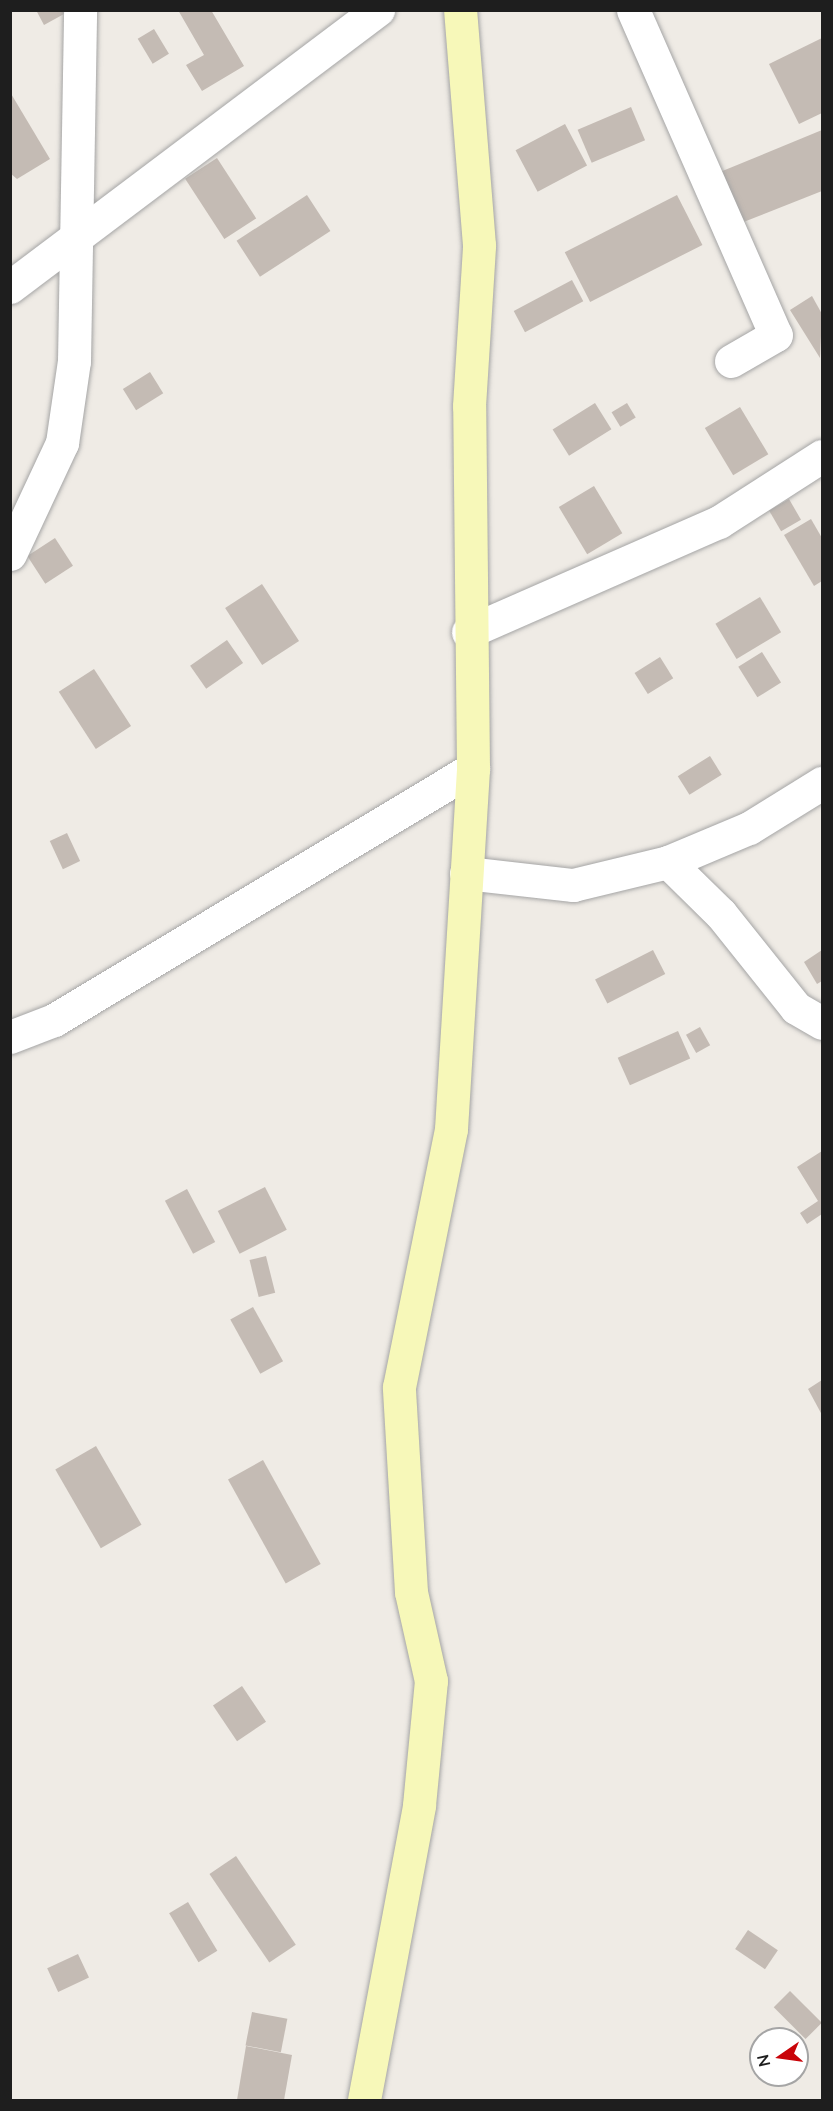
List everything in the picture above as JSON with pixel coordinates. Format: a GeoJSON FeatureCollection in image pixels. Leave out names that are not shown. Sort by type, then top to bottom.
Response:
{"type":"FeatureCollection","features":[{"type":"Feature","properties":{"kind":"street"},"geometry":{"type":"LineString","coordinates":[[10,554],[62,443],[74,361],[80,10]]}},
{"type":"Feature","properties":{"kind":"street"},"geometry":{"type":"LineString","coordinates":[[10,287],[76,243],[378,10]]}},
{"type":"Feature","properties":{"kind":"street"},"geometry":{"type":"LineString","coordinates":[[364,2100],[419,1805],[431,1681],[411,1592],[399,1387],[451,1129],[473,768],[468,632],[469,406],[479,245],[460,10]]}},
{"type":"Feature","properties":{"kind":"street"},"geometry":{"type":"LineString","coordinates":[[633,10],[776,335],[731,361]]}},
{"type":"Feature","properties":{"kind":"street"},"geometry":{"type":"LineString","coordinates":[[468,632],[719,522],[822,456]]}},
{"type":"Feature","properties":{"kind":"street"},"geometry":{"type":"LineString","coordinates":[[10,1037],[54,1020],[473,768]]}},
{"type":"Feature","properties":{"kind":"street"},"geometry":{"type":"LineString","coordinates":[[466,873],[573,885],[668,862],[749,828],[822,783]]}},
{"type":"Feature","properties":{"kind":"street"},"geometry":{"type":"LineString","coordinates":[[668,862],[721,914],[796,1008],[822,1023]]}},
{"type":"Feature","properties":{"kind":"building"},"geometry":{"type":"Polygon","coordinates":[[[36,10],[63,10],[64,14],[44,25],[36,10]]]}},
{"type":"Feature","properties":{"kind":"building"},"geometry":{"type":"Polygon","coordinates":[[[178,10],[211,10],[244,66],[202,91],[186,65],[204,55],[178,10]]]}},
{"type":"Feature","properties":{"kind":"building"},"geometry":{"type":"Polygon","coordinates":[[[154,29],[169,54],[153,64],[138,39],[154,29]]]}},
{"type":"Feature","properties":{"kind":"building"},"geometry":{"type":"Polygon","coordinates":[[[822,38],[822,113],[799,124],[769,64],[822,38]]]}},
{"type":"Feature","properties":{"kind":"building"},"geometry":{"type":"Polygon","coordinates":[[[10,92],[50,159],[17,179],[10,173],[10,92]]]}},
{"type":"Feature","properties":{"kind":"building"},"geometry":{"type":"Polygon","coordinates":[[[631,107],[645,140],[592,163],[578,130],[631,107]]]}},
{"type":"Feature","properties":{"kind":"building"},"geometry":{"type":"Polygon","coordinates":[[[565,124],[587,165],[538,192],[516,150],[565,124]]]}},
{"type":"Feature","properties":{"kind":"building"},"geometry":{"type":"Polygon","coordinates":[[[822,130],[822,191],[741,223],[720,172],[822,130]]]}},
{"type":"Feature","properties":{"kind":"building"},"geometry":{"type":"Polygon","coordinates":[[[217,158],[256,218],[224,239],[185,179],[217,158]]]}},
{"type":"Feature","properties":{"kind":"building"},"geometry":{"type":"Polygon","coordinates":[[[307,195],[330,231],[260,277],[237,241],[307,195]]]}},
{"type":"Feature","properties":{"kind":"building"},"geometry":{"type":"Polygon","coordinates":[[[677,195],[702,245],[590,302],[565,252],[677,195]]]}},
{"type":"Feature","properties":{"kind":"building"},"geometry":{"type":"Polygon","coordinates":[[[572,280],[583,301],[525,332],[514,311],[572,280]]]}},
{"type":"Feature","properties":{"kind":"building"},"geometry":{"type":"Polygon","coordinates":[[[812,296],[822,314],[820,358],[790,310],[812,296]]]}},
{"type":"Feature","properties":{"kind":"building"},"geometry":{"type":"Polygon","coordinates":[[[150,372],[163,393],[136,410],[123,389],[150,372]]]}},
{"type":"Feature","properties":{"kind":"building"},"geometry":{"type":"Polygon","coordinates":[[[595,403],[611,429],[569,456],[553,429],[595,403]]]}},
{"type":"Feature","properties":{"kind":"building"},"geometry":{"type":"Polygon","coordinates":[[[627,403],[636,418],[620,427],[612,412],[627,403]]]}},
{"type":"Feature","properties":{"kind":"building"},"geometry":{"type":"Polygon","coordinates":[[[740,407],[768,454],[733,475],[705,428],[740,407]]]}},
{"type":"Feature","properties":{"kind":"building"},"geometry":{"type":"Polygon","coordinates":[[[594,486],[622,533],[587,554],[559,507],[594,486]]]}},
{"type":"Feature","properties":{"kind":"building"},"geometry":{"type":"Polygon","coordinates":[[[789,499],[801,520],[781,531],[769,510],[789,499]]]}},
{"type":"Feature","properties":{"kind":"building"},"geometry":{"type":"Polygon","coordinates":[[[811,519],[822,538],[822,581],[814,586],[784,535],[811,519]]]}},
{"type":"Feature","properties":{"kind":"building"},"geometry":{"type":"Polygon","coordinates":[[[55,538],[73,566],[45,584],[27,556],[55,538]]]}},
{"type":"Feature","properties":{"kind":"building"},"geometry":{"type":"Polygon","coordinates":[[[262,584],[299,641],[262,665],[225,608],[262,584]]]}},
{"type":"Feature","properties":{"kind":"building"},"geometry":{"type":"Polygon","coordinates":[[[760,597],[781,632],[737,659],[715,624],[760,597]]]}},
{"type":"Feature","properties":{"kind":"building"},"geometry":{"type":"Polygon","coordinates":[[[227,640],[243,663],[206,689],[190,666],[227,640]]]}},
{"type":"Feature","properties":{"kind":"building"},"geometry":{"type":"Polygon","coordinates":[[[762,652],[781,683],[757,697],[738,667],[762,652]]]}},
{"type":"Feature","properties":{"kind":"building"},"geometry":{"type":"Polygon","coordinates":[[[660,657],[673,678],[648,694],[635,673],[660,657]]]}},
{"type":"Feature","properties":{"kind":"building"},"geometry":{"type":"Polygon","coordinates":[[[94,669],[131,726],[96,749],[59,692],[94,669]]]}},
{"type":"Feature","properties":{"kind":"building"},"geometry":{"type":"Polygon","coordinates":[[[710,756],[722,775],[689,795],[678,776],[710,756]]]}},
{"type":"Feature","properties":{"kind":"building"},"geometry":{"type":"Polygon","coordinates":[[[67,833],[80,861],[63,869],[50,841],[67,833]]]}},
{"type":"Feature","properties":{"kind":"building"},"geometry":{"type":"Polygon","coordinates":[[[653,950],[665,974],[607,1004],[595,980],[653,950]]]}},
{"type":"Feature","properties":{"kind":"building"},"geometry":{"type":"Polygon","coordinates":[[[822,950],[822,981],[817,984],[804,962],[822,950]]]}},
{"type":"Feature","properties":{"kind":"building"},"geometry":{"type":"Polygon","coordinates":[[[700,1027],[710,1045],[696,1053],[686,1035],[700,1027]]]}},
{"type":"Feature","properties":{"kind":"building"},"geometry":{"type":"Polygon","coordinates":[[[678,1031],[690,1058],[630,1085],[618,1058],[678,1031]]]}},
{"type":"Feature","properties":{"kind":"building"},"geometry":{"type":"Polygon","coordinates":[[[822,1151],[822,1214],[807,1224],[800,1213],[818,1201],[797,1167],[822,1151]]]}},
{"type":"Feature","properties":{"kind":"building"},"geometry":{"type":"Polygon","coordinates":[[[265,1187],[287,1230],[240,1254],[218,1211],[265,1187]]]}},
{"type":"Feature","properties":{"kind":"building"},"geometry":{"type":"Polygon","coordinates":[[[187,1189],[215,1242],[193,1254],[165,1201],[187,1189]]]}},
{"type":"Feature","properties":{"kind":"building"},"geometry":{"type":"Polygon","coordinates":[[[266,1256],[275,1293],[259,1297],[250,1260],[266,1256]]]}},
{"type":"Feature","properties":{"kind":"building"},"geometry":{"type":"Polygon","coordinates":[[[253,1307],[283,1361],[260,1374],[230,1320],[253,1307]]]}},
{"type":"Feature","properties":{"kind":"building"},"geometry":{"type":"Polygon","coordinates":[[[822,1380],[822,1415],[808,1389],[822,1380]]]}},
{"type":"Feature","properties":{"kind":"building"},"geometry":{"type":"Polygon","coordinates":[[[96,1446],[142,1525],[101,1548],[55,1470],[96,1446]]]}},
{"type":"Feature","properties":{"kind":"building"},"geometry":{"type":"Polygon","coordinates":[[[263,1460],[321,1564],[286,1583],[228,1479],[263,1460]]]}},
{"type":"Feature","properties":{"kind":"building"},"geometry":{"type":"Polygon","coordinates":[[[242,1686],[266,1722],[237,1741],[213,1706],[242,1686]]]}},
{"type":"Feature","properties":{"kind":"building"},"geometry":{"type":"Polygon","coordinates":[[[236,1856],[296,1945],[269,1963],[209,1874],[236,1856]]]}},
{"type":"Feature","properties":{"kind":"building"},"geometry":{"type":"Polygon","coordinates":[[[188,1902],[217,1951],[198,1962],[169,1913],[188,1902]]]}},
{"type":"Feature","properties":{"kind":"building"},"geometry":{"type":"Polygon","coordinates":[[[748,1930],[778,1950],[765,1969],[735,1949],[748,1930]]]}},
{"type":"Feature","properties":{"kind":"building"},"geometry":{"type":"Polygon","coordinates":[[[78,1954],[89,1978],[58,1992],[47,1968],[78,1954]]]}},
{"type":"Feature","properties":{"kind":"building"},"geometry":{"type":"Polygon","coordinates":[[[790,1991],[822,2023],[809,2036],[809,2027],[793,2027],[774,2007],[790,1991]]]}},
{"type":"Feature","properties":{"kind":"building"},"geometry":{"type":"Polygon","coordinates":[[[252,2012],[287,2019],[281,2052],[246,2045],[252,2012]]]}},
{"type":"Feature","properties":{"kind":"building"},"geometry":{"type":"Polygon","coordinates":[[[246,2046],[292,2055],[284,2100],[237,2100],[246,2046]]]}}]}
